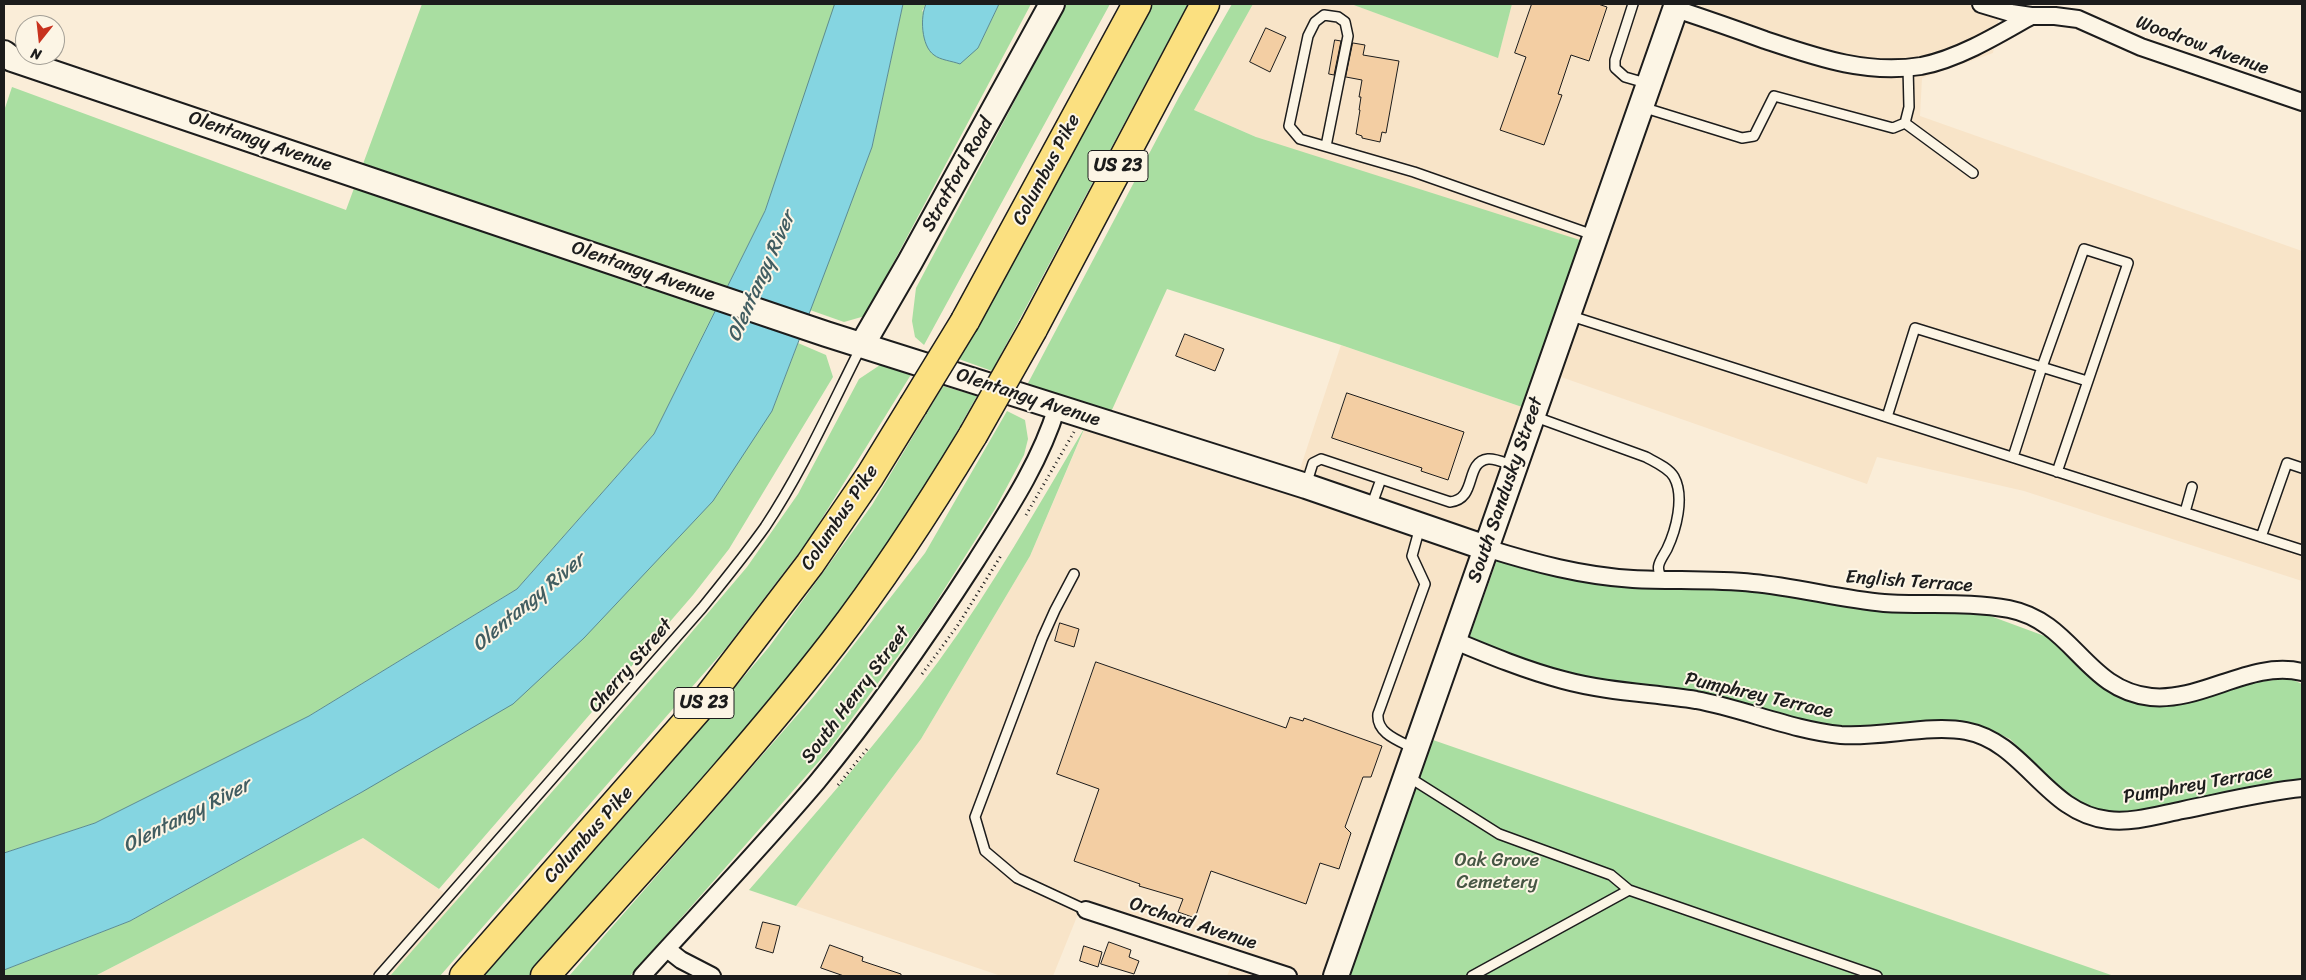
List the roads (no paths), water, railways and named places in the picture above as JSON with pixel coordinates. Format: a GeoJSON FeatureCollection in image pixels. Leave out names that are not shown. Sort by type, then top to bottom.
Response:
{"type":"FeatureCollection","features":[{"type":"Feature","properties":{"kind":"highway","name":"Columbus Pike"},"geometry":{"type":"LineString","coordinates":[[464,976],[706,700],[810,564],[870,476],[965,321],[1137,4]]}},
{"type":"Feature","properties":{"kind":"highway","name":"US 23"},"geometry":{"type":"LineString","coordinates":[[545,976],[758,735],[835,641],[926,512],[973,435],[1033,329],[1205,4]]}},
{"type":"Feature","properties":{"kind":"street","name":"Stratford Road"},"geometry":{"type":"LineString","coordinates":[[862,345],[910,262],[1052,4]]}},
{"type":"Feature","properties":{"kind":"street","name":"Woodrow Avenue"},"geometry":{"type":"LineString","coordinates":[[1981,4],[2010,13],[2078,19],[2140,47],[2302,102]]}},
{"type":"Feature","properties":{"kind":"street","name":"South Sandusky Street"},"geometry":{"type":"LineString","coordinates":[[1336,976],[1676,6]]}},
{"type":"Feature","properties":{"kind":"street"},"geometry":{"type":"LineString","coordinates":[[1676,6],[1830,60],[1863,68],[1908,67],[1937,61],[1988,40],[2031,16]]}},
{"type":"Feature","properties":{"kind":"street","name":"Olentangy Avenue"},"geometry":{"type":"LineString","coordinates":[[4,53],[12,59],[826,334],[1306,486],[1421,524],[1486,548]]}},
{"type":"Feature","properties":{"kind":"street","name":"South Henry Street"},"geometry":{"type":"LineString","coordinates":[[642,976],[816,782],[907,663],[953,597],[1034,466],[1049,435],[1057,407]]}},
{"type":"Feature","properties":{"kind":"street","name":"English Terrace"},"geometry":{"type":"LineString","coordinates":[[1486,548],[1532,562],[1586,574],[1663,580],[1755,583],[1839,598],[1886,603],[1989,606],[2010,609],[2045,624],[2065,638],[2096,672],[2114,686],[2131,694],[2153,697],[2195,692],[2273,670],[2302,672]]}},
{"type":"Feature","properties":{"kind":"street","name":"Pumphrey Terrace"},"geometry":{"type":"LineString","coordinates":[[1453,640],[1504,661],[1563,680],[1605,689],[1697,700],[1815,731],[1842,735],[1946,729],[1965,730],[1986,736],[1998,743],[2060,800],[2078,812],[2097,818],[2135,820],[2276,791],[2302,788]]}},
{"type":"Feature","properties":{"kind":"street","name":"Orchard Avenue"},"geometry":{"type":"LineString","coordinates":[[1086,910],[1288,976]]}},
{"type":"Feature","properties":{"kind":"street"},"geometry":{"type":"LineString","coordinates":[[667,948],[681,960],[712,976]]}},
{"type":"Feature","properties":{"kind":"lane"},"geometry":{"type":"LineString","coordinates":[[1633,4],[1614,60],[1615,68],[1625,77],[1649,84]]}},
{"type":"Feature","properties":{"kind":"lane"},"geometry":{"type":"LineString","coordinates":[[1326,146],[1348,36],[1345,22],[1338,17],[1324,15],[1315,22],[1308,36],[1289,126],[1300,139],[1414,172],[1596,236]]}},
{"type":"Feature","properties":{"kind":"lane"},"geometry":{"type":"LineString","coordinates":[[1905,123],[1909,107],[1908,67]]}},
{"type":"Feature","properties":{"kind":"lane"},"geometry":{"type":"LineString","coordinates":[[1641,107],[1742,138],[1754,136],[1774,96],[1893,128],[1905,123]]}},
{"type":"Feature","properties":{"kind":"lane"},"geometry":{"type":"LineString","coordinates":[[1905,123],[1973,172]]}},
{"type":"Feature","properties":{"kind":"lane"},"geometry":{"type":"LineString","coordinates":[[2013,457],[2042,367],[2084,249],[2128,263],[2057,472]]}},
{"type":"Feature","properties":{"kind":"lane"},"geometry":{"type":"LineString","coordinates":[[1568,315],[2302,550]]}},
{"type":"Feature","properties":{"kind":"lane"},"geometry":{"type":"LineString","coordinates":[[1887,417],[1915,328],[2087,381]]}},
{"type":"Feature","properties":{"kind":"lane","name":"Cherry Street"},"geometry":{"type":"LineString","coordinates":[[379,976],[696,616],[734,568],[765,526],[800,468],[862,345]]}},
{"type":"Feature","properties":{"kind":"lane"},"geometry":{"type":"LineString","coordinates":[[1532,416],[1646,456],[1674,476],[1678,490],[1678,512],[1666,550],[1658,562],[1658,572],[1663,580]]}},
{"type":"Feature","properties":{"kind":"lane"},"geometry":{"type":"LineString","coordinates":[[1306,486],[1313,463],[1320,459],[1450,502],[1460,501],[1466,495],[1474,469],[1481,461],[1490,458],[1515,466]]}},
{"type":"Feature","properties":{"kind":"lane"},"geometry":{"type":"LineString","coordinates":[[2260,537],[2286,463],[2302,468]]}},
{"type":"Feature","properties":{"kind":"lane"},"geometry":{"type":"LineString","coordinates":[[1371,508],[1381,479]]}},
{"type":"Feature","properties":{"kind":"lane"},"geometry":{"type":"LineString","coordinates":[[2184,512],[2192,487]]}},
{"type":"Feature","properties":{"kind":"lane"},"geometry":{"type":"LineString","coordinates":[[1415,749],[1382,730],[1378,722],[1378,714],[1424,584],[1412,556],[1421,524]]}},
{"type":"Feature","properties":{"kind":"lane"},"geometry":{"type":"LineString","coordinates":[[1074,574],[1042,640],[975,817],[985,852],[1017,878],[1086,910]]}},
{"type":"Feature","properties":{"kind":"lane"},"geometry":{"type":"LineString","coordinates":[[1406,776],[1499,834],[1610,875],[1628,890],[1877,976]]}},
{"type":"Feature","properties":{"kind":"lane"},"geometry":{"type":"LineString","coordinates":[[1472,976],[1628,890]]}},
{"type":"Feature","properties":{"kind":"water","name":"Olentangy River"},"geometry":{"type":"Polygon","coordinates":[[[835,4],[903,4],[872,147],[772,411],[713,501],[584,638],[513,704],[362,792],[130,921],[4,970],[4,853],[95,823],[309,716],[517,589],[654,434],[765,211],[835,4]]]}},
{"type":"Feature","properties":{"kind":"water"},"geometry":{"type":"Polygon","coordinates":[[[926,4],[999,4],[978,48],[960,64],[939,58],[926,45],[922,23],[926,4]]]}},
{"type":"Feature","properties":{"kind":"park label","name":"Oak Grove Cemetery"},"geometry":{"type":"Point","coordinates":[1497,872]}}]}
